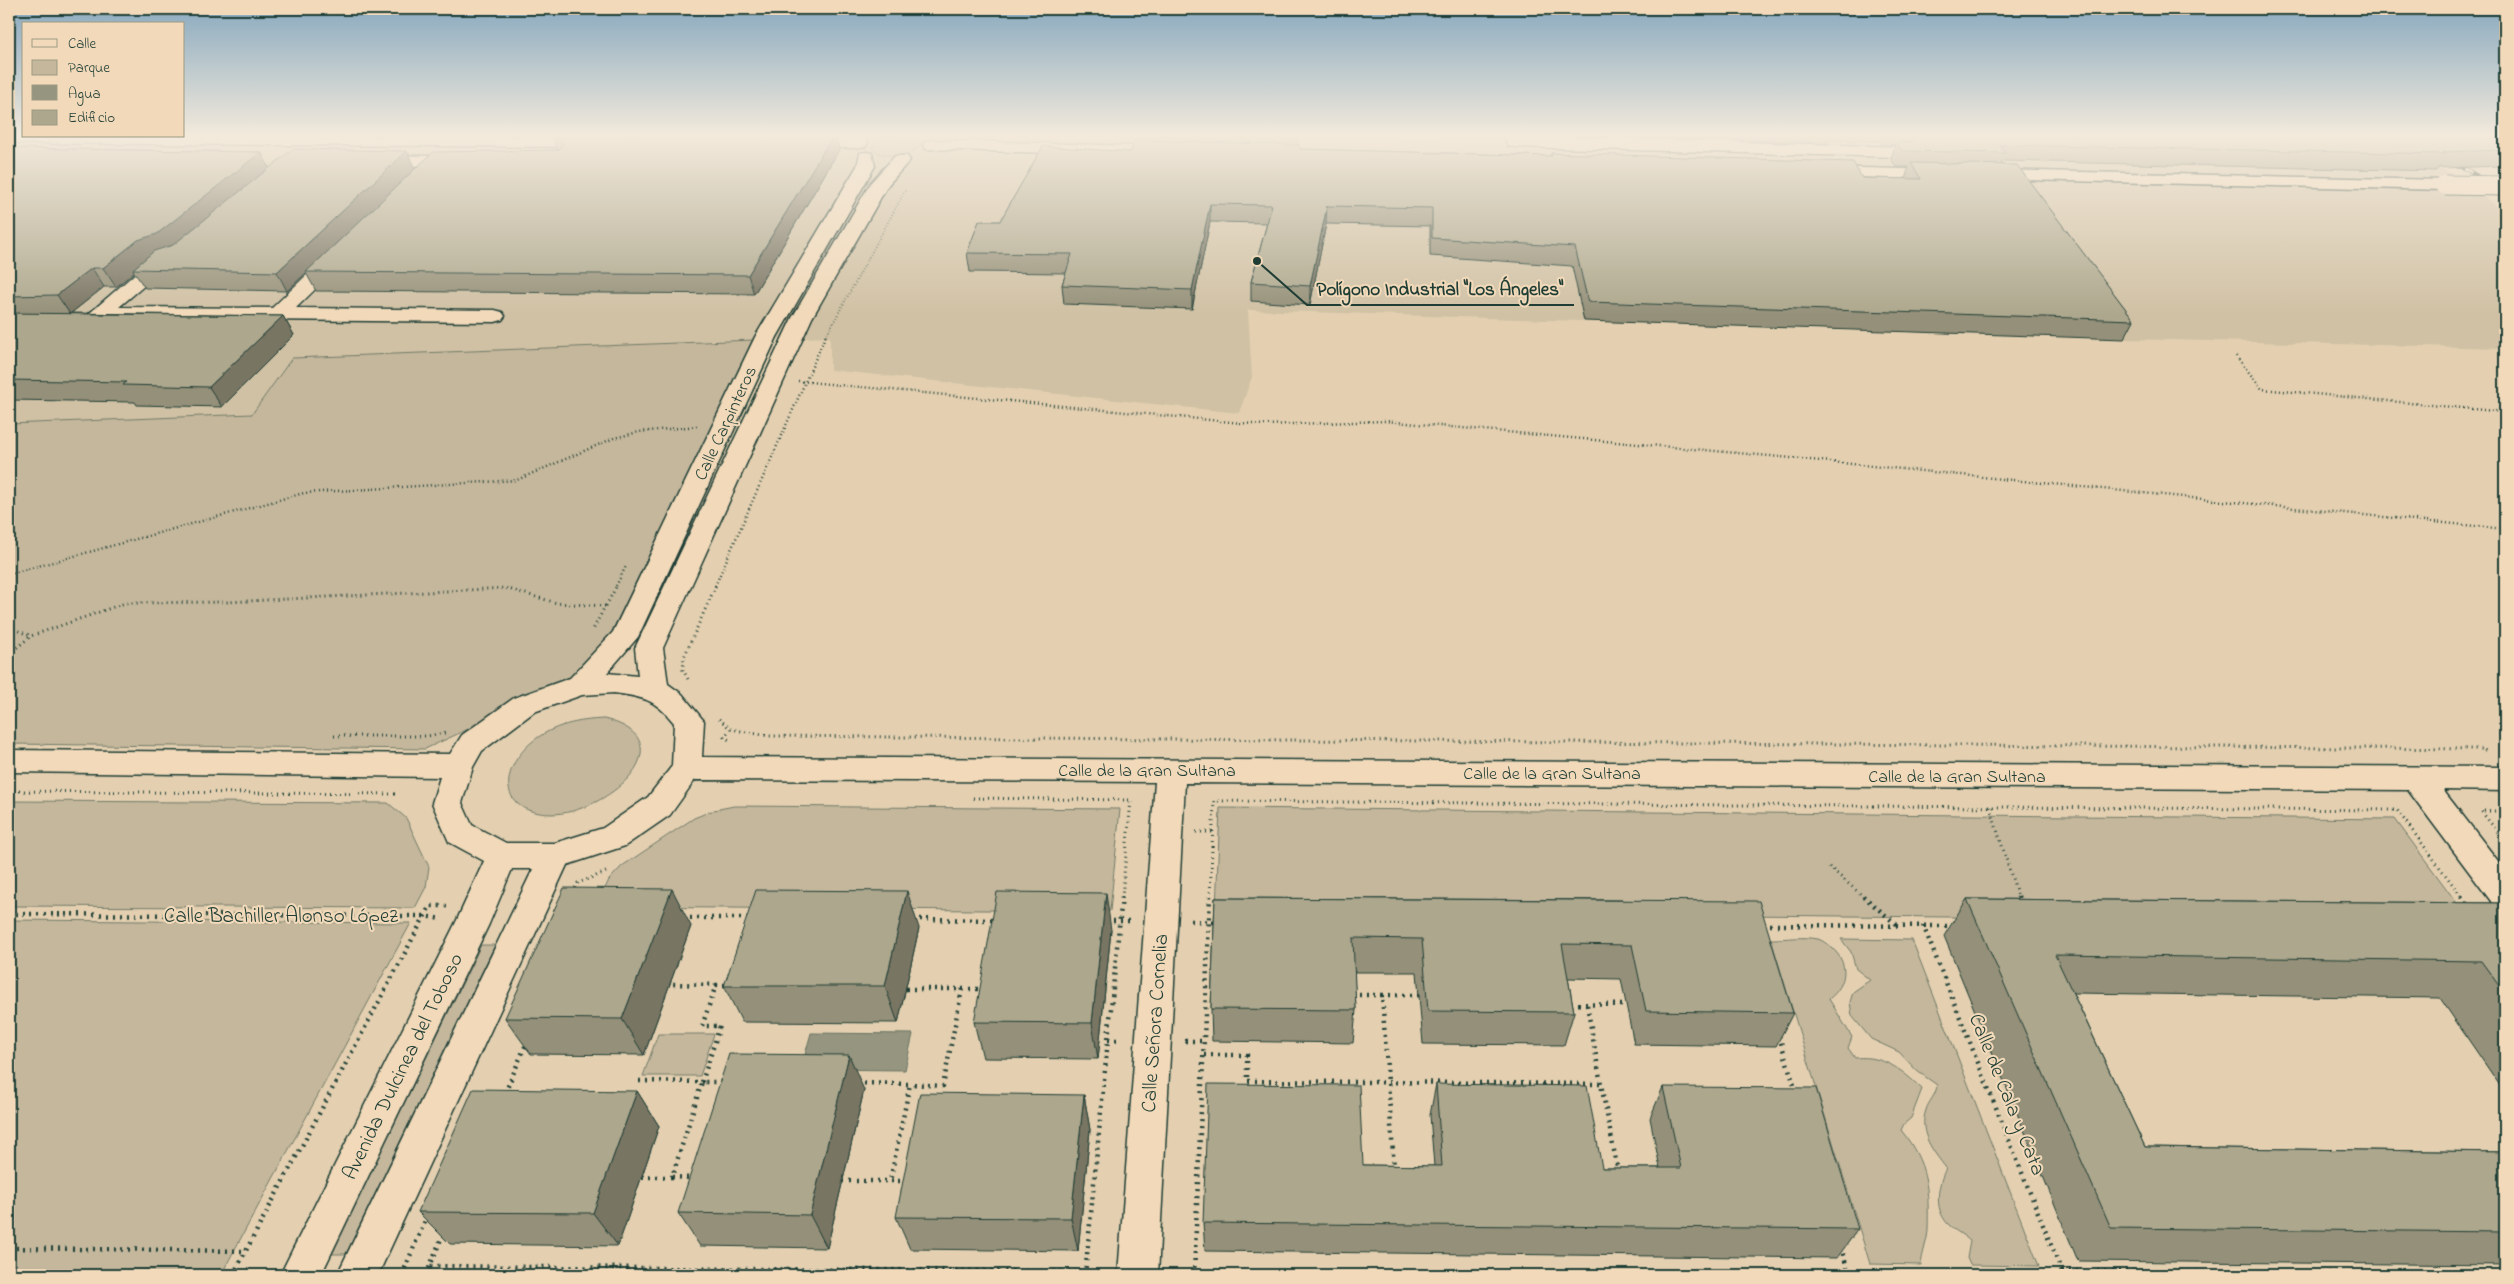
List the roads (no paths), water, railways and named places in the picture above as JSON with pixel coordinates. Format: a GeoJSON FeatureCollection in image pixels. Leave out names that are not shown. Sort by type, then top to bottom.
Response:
{"type":"FeatureCollection","features":[{"type":"Feature","properties":{"kind":"street","name":"Calle Carpinteros"},"geometry":{"type":"LineString","coordinates":[[580,685],[624,636],[766,337],[849,195]]}},
{"type":"Feature","properties":{"kind":"street","name":"Calle Carpinteros"},"geometry":{"type":"LineString","coordinates":[[654,689],[649,648],[802,318],[873,195]]}},
{"type":"Feature","properties":{"kind":"street"},"geometry":{"type":"LineString","coordinates":[[278,314],[353,241]]}},
{"type":"Feature","properties":{"kind":"street"},"geometry":{"type":"LineString","coordinates":[[79,323],[89,322],[158,264],[176,258],[184,251]]}},
{"type":"Feature","properties":{"kind":"street"},"geometry":{"type":"LineString","coordinates":[[100,313],[496,316]]}},
{"type":"Feature","properties":{"kind":"street"},"geometry":{"type":"LineString","coordinates":[[614,682],[654,689],[672,700],[690,721],[687,768],[658,806],[614,837],[556,856],[502,856],[460,833],[447,803],[458,766],[472,743],[524,705],[580,685],[614,682]]}},
{"type":"Feature","properties":{"kind":"street"},"geometry":{"type":"LineString","coordinates":[[9,761],[458,766]]}},
{"type":"Feature","properties":{"kind":"street","name":"Calle de la Gran Sultana"},"geometry":{"type":"LineString","coordinates":[[687,768],[2417,779],[2498,768]]}},
{"type":"Feature","properties":{"kind":"street","name":"Calle Señora Cornelia"},"geometry":{"type":"LineString","coordinates":[[1138,1275],[1172,770]]}},
{"type":"Feature","properties":{"kind":"street"},"geometry":{"type":"LineString","coordinates":[[2417,779],[2505,894]]}},
{"type":"Feature","properties":{"kind":"street","name":"Avenida Dulcinea del Toboso"},"geometry":{"type":"LineString","coordinates":[[300,1275],[472,924],[502,856]]}},
{"type":"Feature","properties":{"kind":"street"},"geometry":{"type":"LineString","coordinates":[[357,1275],[556,856]]}},
{"type":"Feature","properties":{"kind":"water"},"geometry":{"type":"Polygon","coordinates":[[[811,1033],[913,1034],[905,1070],[801,1069],[811,1033]]]}},
{"type":"Feature","properties":{"kind":"place","name":"Polígono Industrial \"Los Ángeles\""},"geometry":{"type":"Point","coordinates":[1257,261]}}]}
